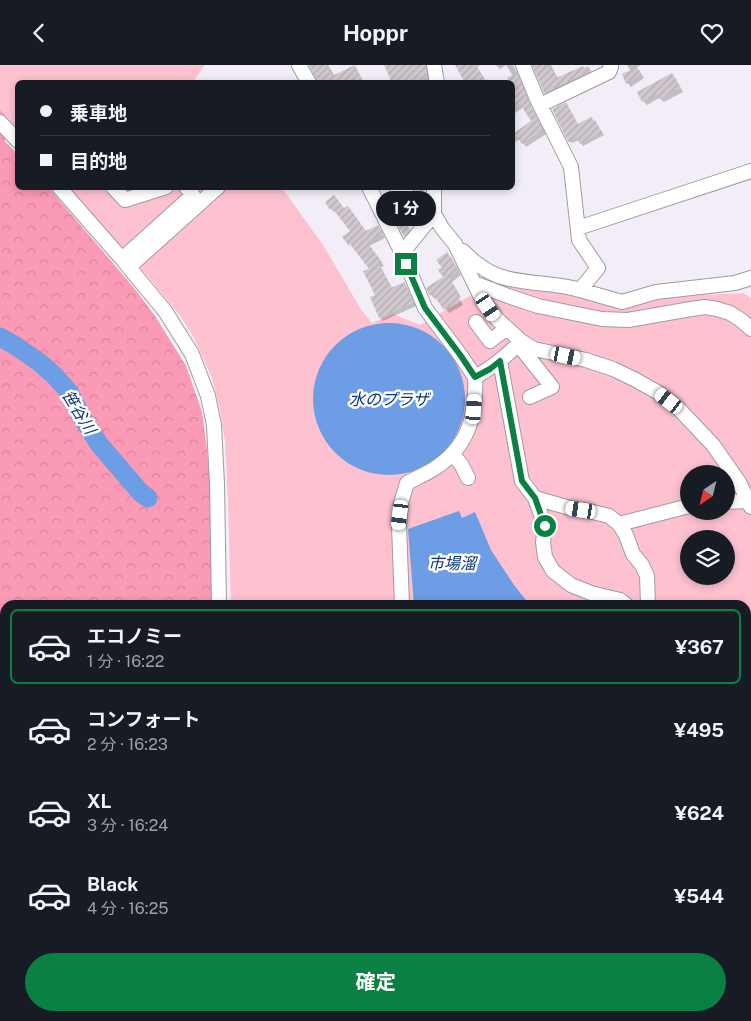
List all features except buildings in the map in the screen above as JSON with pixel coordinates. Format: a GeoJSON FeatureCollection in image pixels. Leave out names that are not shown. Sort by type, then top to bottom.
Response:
{"type":"FeatureCollection","features":[{"type":"Feature","properties":{"kind":"street"},"geometry":{"type":"LineString","coordinates":[[299,65],[308,80]]}},
{"type":"Feature","properties":{"kind":"street"},"geometry":{"type":"LineString","coordinates":[[434,65],[436,80]]}},
{"type":"Feature","properties":{"kind":"street"},"geometry":{"type":"LineString","coordinates":[[523,65],[540,105],[571,167],[579,240],[598,268],[580,289]]}},
{"type":"Feature","properties":{"kind":"street"},"geometry":{"type":"LineString","coordinates":[[540,105],[609,72],[610,65]]}},
{"type":"Feature","properties":{"kind":"street"},"geometry":{"type":"LineString","coordinates":[[0,122],[15,138]]}},
{"type":"Feature","properties":{"kind":"street"},"geometry":{"type":"LineString","coordinates":[[578,228],[751,171]]}},
{"type":"Feature","properties":{"kind":"street"},"geometry":{"type":"LineString","coordinates":[[62,190],[165,311],[192,354],[208,396],[214,425],[219,600]]}},
{"type":"Feature","properties":{"kind":"street"},"geometry":{"type":"LineString","coordinates":[[116,190],[125,200],[151,190]]}},
{"type":"Feature","properties":{"kind":"street"},"geometry":{"type":"LineString","coordinates":[[125,263],[193,195],[189,190]]}},
{"type":"Feature","properties":{"kind":"street"},"geometry":{"type":"LineString","coordinates":[[125,263],[214,190]]}},
{"type":"Feature","properties":{"kind":"street"},"geometry":{"type":"LineString","coordinates":[[370,190],[402,253],[425,308],[475,377],[474,409],[465,437],[452,454],[436,467],[407,483],[401,503],[398,526],[402,600]]}},
{"type":"Feature","properties":{"kind":"street"},"geometry":{"type":"LineString","coordinates":[[400,190],[434,215],[455,244],[474,262],[500,277],[567,285],[622,302],[656,292],[736,283],[751,278]]}},
{"type":"Feature","properties":{"kind":"street"},"geometry":{"type":"LineString","coordinates":[[402,253],[434,215],[434,190]]}},
{"type":"Feature","properties":{"kind":"street"},"geometry":{"type":"LineString","coordinates":[[455,244],[477,289],[497,319],[521,341],[534,349],[586,360],[613,369],[659,393],[679,409],[713,445],[739,483],[749,504]]}},
{"type":"Feature","properties":{"kind":"street"},"geometry":{"type":"LineString","coordinates":[[477,289],[508,296],[538,306],[602,319],[628,320],[705,307],[730,313],[751,329]]}},
{"type":"Feature","properties":{"kind":"street"},"geometry":{"type":"LineString","coordinates":[[476,322],[490,341],[507,327]]}},
{"type":"Feature","properties":{"kind":"street"},"geometry":{"type":"LineString","coordinates":[[475,377],[490,369],[508,355],[521,341]]}},
{"type":"Feature","properties":{"kind":"street"},"geometry":{"type":"LineString","coordinates":[[521,341],[521,348],[552,387],[530,397]]}},
{"type":"Feature","properties":{"kind":"street"},"geometry":{"type":"LineString","coordinates":[[500,361],[522,481],[535,498],[545,526],[543,542],[546,557],[554,571],[571,585],[590,593],[620,600]]}},
{"type":"Feature","properties":{"kind":"street"},"geometry":{"type":"LineString","coordinates":[[452,454],[461,464],[468,478]]}},
{"type":"Feature","properties":{"kind":"street"},"geometry":{"type":"LineString","coordinates":[[535,498],[609,516],[619,524],[647,576],[648,600]]}},
{"type":"Feature","properties":{"kind":"street"},"geometry":{"type":"LineString","coordinates":[[735,503],[749,504]]}},
{"type":"Feature","properties":{"kind":"street"},"geometry":{"type":"LineString","coordinates":[[545,526],[560,512],[570,508]]}},
{"type":"Feature","properties":{"kind":"street"},"geometry":{"type":"LineString","coordinates":[[619,524],[680,508]]}},
{"type":"Feature","properties":{"kind":"green space"},"geometry":{"type":"Polygon","coordinates":[[[0,65],[7,65],[5,141],[15,152],[15,190],[51,190],[134,288],[155,316],[186,366],[202,412],[207,450],[211,493],[213,600],[0,600],[0,65]]]}},
{"type":"Feature","properties":{"kind":"shaded area"},"geometry":{"type":"Polygon","coordinates":[[[0,65],[205,65],[195,80],[15,80],[15,126],[0,110],[0,65]]]}},
{"type":"Feature","properties":{"kind":"shaded area"},"geometry":{"type":"Polygon","coordinates":[[[72,190],[283,190],[323,245],[362,311],[372,323],[393,314],[420,325],[496,282],[577,295],[658,297],[743,293],[751,298],[751,600],[231,600],[225,441],[212,378],[194,338],[181,317],[149,278],[72,190]]]}},
{"type":"Feature","properties":{"kind":"water","name":"水のプラザ"},"geometry":{"type":"Polygon","coordinates":[[[389,323],[418,329],[443,345],[459,370],[465,399],[459,428],[443,453],[418,469],[389,475],[360,469],[335,453],[319,428],[313,399],[319,370],[335,345],[360,329],[389,323]]]}},
{"type":"Feature","properties":{"kind":"water","name":"市場溜"},"geometry":{"type":"Polygon","coordinates":[[[459,511],[462,518],[475,512],[491,550],[526,600],[414,600],[408,529],[459,511]]]}},
{"type":"Feature","properties":{"kind":"waterway","name":"笹谷川"},"geometry":{"type":"LineString","coordinates":[[0,337],[39,362],[54,375],[69,392],[99,444],[141,493],[148,498]]}},
{"type":"Feature","properties":{"kind":"route"},"geometry":{"type":"LineString","coordinates":[[406,264],[425,308],[475,377],[500,361],[522,481],[535,498],[545,526]]}}]}
